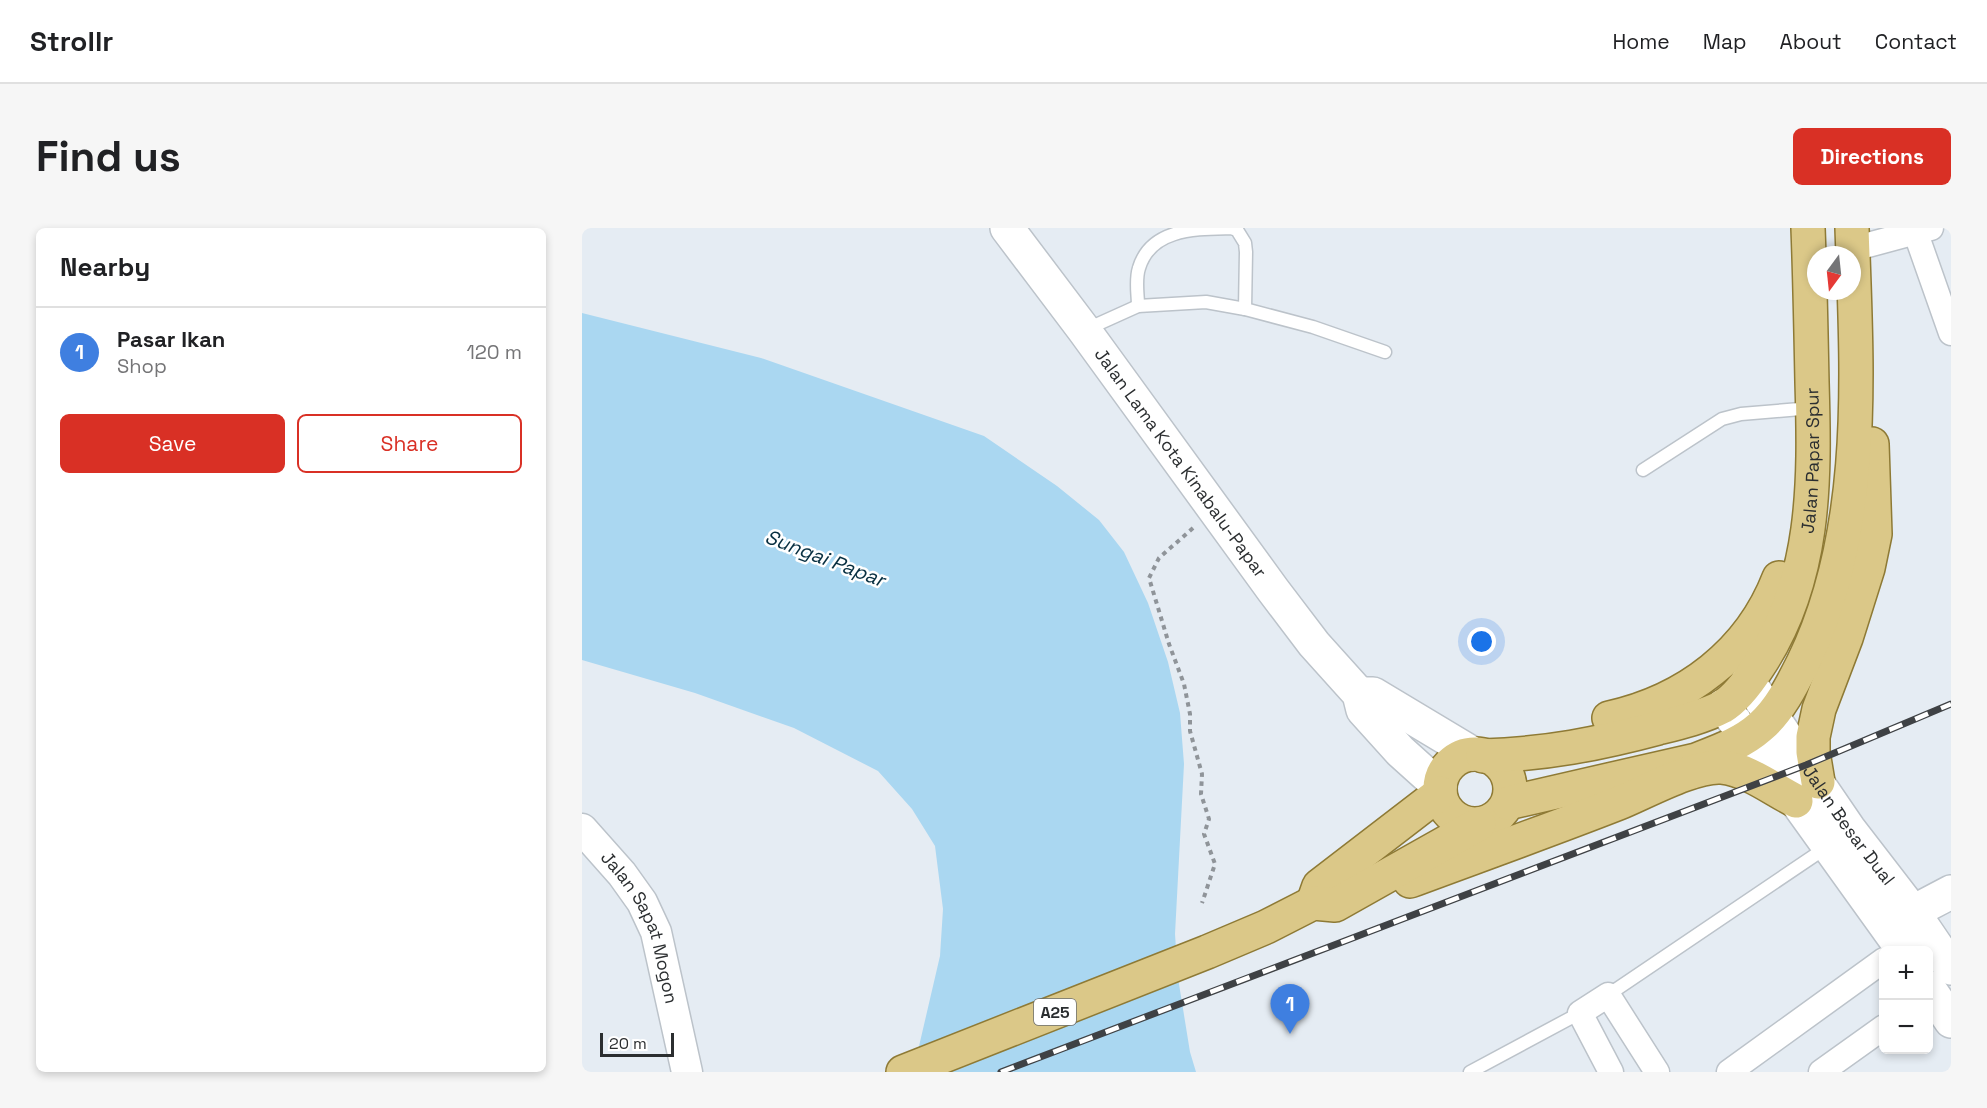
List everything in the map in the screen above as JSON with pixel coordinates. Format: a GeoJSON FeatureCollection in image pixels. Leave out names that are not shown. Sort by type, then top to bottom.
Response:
{"type":"FeatureCollection","features":[{"type":"Feature","properties":{"kind":"main road","name":"Jalan Lama Kota Kinabalu-Papar"},"geometry":{"type":"LineString","coordinates":[[1007,228],[1314,644],[1359,694],[1363,710],[1400,752],[1440,790]]}},
{"type":"Feature","properties":{"kind":"main road","name":"Jalan Papar Spur"},"geometry":{"type":"LineString","coordinates":[[1723,706],[1748,681],[1784,621],[1797,587],[1805,553],[1811,509],[1814,452],[1808,228]]}},
{"type":"Feature","properties":{"kind":"main road"},"geometry":{"type":"LineString","coordinates":[[1508,802],[1696,760],[1721,750],[1747,738],[1772,716],[1796,678],[1815,639],[1840,563],[1848,512],[1857,387],[1852,238]]}},
{"type":"Feature","properties":{"kind":"main road"},"geometry":{"type":"LineString","coordinates":[[1346,898],[1367,897],[1620,803],[1693,772],[1709,768],[1721,767],[1747,773],[1807,791],[1813,736],[1819,709],[1846,638],[1868,568],[1875,534],[1872,439],[1857,387]]}},
{"type":"Feature","properties":{"kind":"main road"},"geometry":{"type":"LineString","coordinates":[[1538,753],[1588,723],[1645,709],[1669,698],[1713,670],[1733,652],[1755,625],[1772,595],[1790,549],[1811,509]]}},
{"type":"Feature","properties":{"kind":"main road","name":"Jalan Besar Dual"},"geometry":{"type":"LineString","coordinates":[[1748,681],[1772,716],[1807,791],[1827,846],[1892,946]]}},
{"type":"Feature","properties":{"kind":"main road"},"geometry":{"type":"LineString","coordinates":[[1359,694],[1373,694],[1478,755],[1494,760],[1503,768],[1510,791],[1508,802],[1501,813],[1491,820],[1479,824],[1468,824],[1449,813],[1443,804],[1440,790],[1443,775],[1450,764],[1460,757],[1478,755],[1538,753],[1617,739],[1670,725],[1723,706]]}},
{"type":"Feature","properties":{"kind":"main road","name":"Jalan Besar Dual"},"geometry":{"type":"LineString","coordinates":[[1723,706],[1747,738],[1849,829],[1913,912],[1942,930],[1935,985],[1951,1021]]}},
{"type":"Feature","properties":{"kind":"main road"},"geometry":{"type":"LineString","coordinates":[[1313,903],[1319,886],[1440,790]]}},
{"type":"Feature","properties":{"kind":"main road","name":"A25"},"geometry":{"type":"LineString","coordinates":[[903,1072],[1207,952],[1266,927],[1313,903],[1335,905],[1479,824]]}},
{"type":"Feature","properties":{"kind":"main road"},"geometry":{"type":"LineString","coordinates":[[1913,912],[1951,892]]}},
{"type":"Feature","properties":{"kind":"street"},"geometry":{"type":"LineString","coordinates":[[1852,238],[1920,230],[1951,333]]}},
{"type":"Feature","properties":{"kind":"street","name":"Jalan Sapat Mogon"},"geometry":{"type":"LineString","coordinates":[[582,829],[622,874],[642,902],[656,932],[687,1072]]}},
{"type":"Feature","properties":{"kind":"street"},"geometry":{"type":"LineString","coordinates":[[1729,1072],[1879,964]]}},
{"type":"Feature","properties":{"kind":"street"},"geometry":{"type":"LineString","coordinates":[[1611,1072],[1580,1013],[1608,995],[1657,1072]]}},
{"type":"Feature","properties":{"kind":"street"},"geometry":{"type":"LineString","coordinates":[[1821,1072],[1879,1031]]}},
{"type":"Feature","properties":{"kind":"lane"},"geometry":{"type":"LineString","coordinates":[[1138,306],[1138,270],[1143,258],[1158,241],[1184,231],[1231,228],[1237,231],[1245,243],[1245,309]]}},
{"type":"Feature","properties":{"kind":"lane"},"geometry":{"type":"LineString","coordinates":[[1084,330],[1138,306],[1206,302],[1245,309],[1313,327],[1385,352]]}},
{"type":"Feature","properties":{"kind":"lane"},"geometry":{"type":"LineString","coordinates":[[1643,470],[1722,419],[1741,414],[1813,408]]}},
{"type":"Feature","properties":{"kind":"lane"},"geometry":{"type":"LineString","coordinates":[[1608,995],[1827,846]]}},
{"type":"Feature","properties":{"kind":"lane"},"geometry":{"type":"LineString","coordinates":[[1470,1072],[1580,1013]]}},
{"type":"Feature","properties":{"kind":"path"},"geometry":{"type":"LineString","coordinates":[[1202,903],[1215,864],[1204,834],[1209,819],[1201,794],[1202,774],[1190,732],[1190,714],[1184,684],[1168,644],[1149,578],[1159,558],[1215,510]]}},
{"type":"Feature","properties":{"kind":"water","name":"Sungai Papar"},"geometry":{"type":"Polygon","coordinates":[[[582,313],[761,358],[984,436],[1057,486],[1099,520],[1124,552],[1148,603],[1168,662],[1180,713],[1184,764],[1175,934],[1178,978],[1190,1052],[1196,1072],[913,1072],[940,956],[943,909],[935,846],[912,809],[878,771],[794,728],[695,693],[582,660],[582,313]]]}},
{"type":"Feature","properties":{"kind":"railway"},"geometry":{"type":"LineString","coordinates":[[1001,1072],[1806,765],[1951,704]]}},
{"type":"Feature","properties":{"kind":"place","name":"Pasar Ikan"},"geometry":{"type":"Point","coordinates":[1290,1034]}}]}
